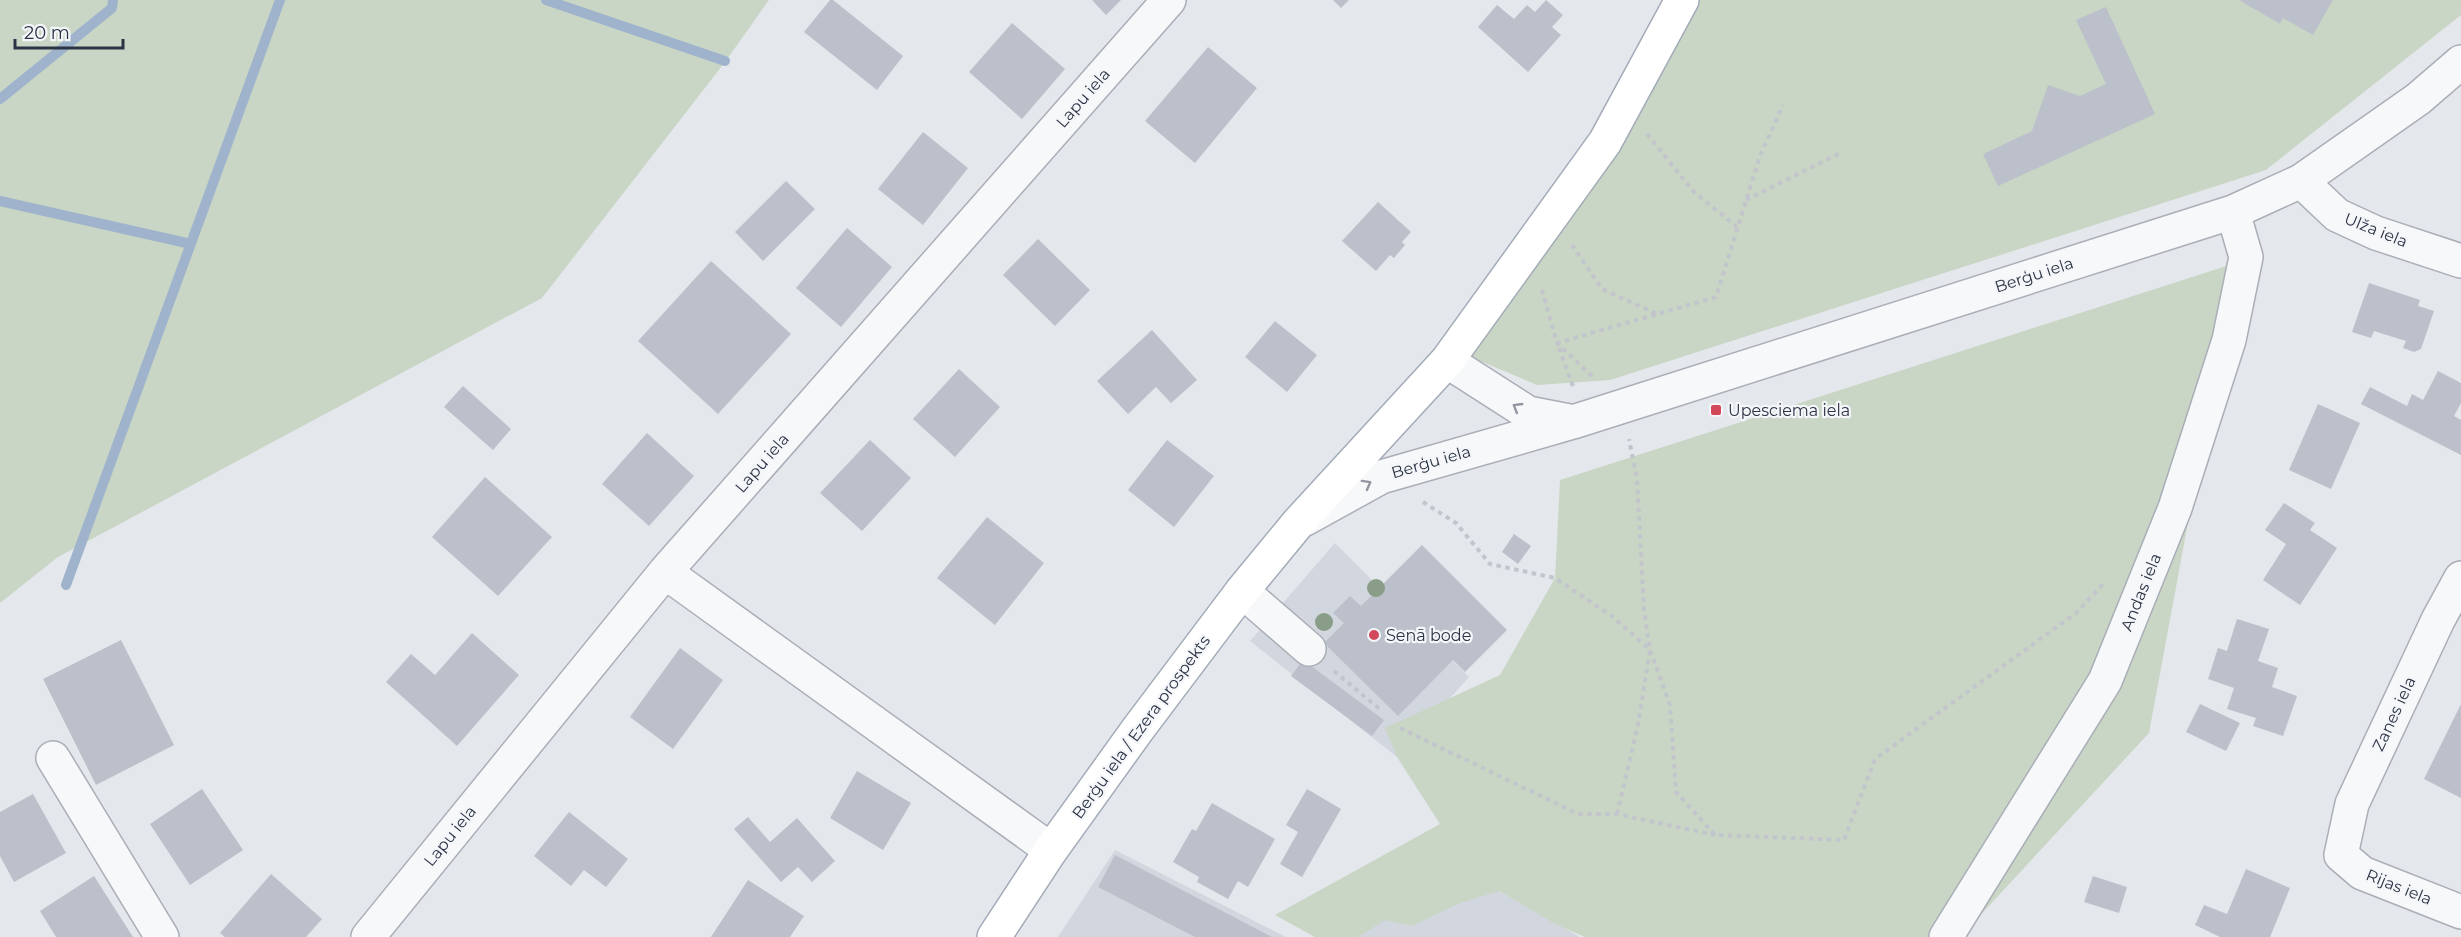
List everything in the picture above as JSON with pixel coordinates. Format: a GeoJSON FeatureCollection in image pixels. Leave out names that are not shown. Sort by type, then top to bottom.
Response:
{"type":"FeatureCollection","features":[{"type":"Feature","properties":{"kind":"main road"},"geometry":{"type":"LineString","coordinates":[[1298,523],[1447,361],[1605,142],[1682,0]]}},
{"type":"Feature","properties":{"kind":"main road","name":"Berģu iela / Ezera prospekts"},"geometry":{"type":"LineString","coordinates":[[994,937],[1051,850],[1242,591],[1298,523]]}},
{"type":"Feature","properties":{"kind":"street","name":"Lapu iela"},"geometry":{"type":"LineString","coordinates":[[368,937],[665,572],[1169,0]]}},
{"type":"Feature","properties":{"kind":"street","name":"Berģu iela"},"geometry":{"type":"LineString","coordinates":[[1298,523],[1382,477],[1579,420],[2233,212],[2301,181],[2418,99],[2461,63]]}},
{"type":"Feature","properties":{"kind":"street","name":"Ulža iela"},"geometry":{"type":"LineString","coordinates":[[2301,181],[2337,215],[2376,233],[2461,261]]}},
{"type":"Feature","properties":{"kind":"street","name":"Andas iela"},"geometry":{"type":"LineString","coordinates":[[1946,937],[2105,681],[2175,508],[2229,340],[2246,257],[2233,212]]}},
{"type":"Feature","properties":{"kind":"street"},"geometry":{"type":"LineString","coordinates":[[1447,361],[1528,413],[1579,420]]}},
{"type":"Feature","properties":{"kind":"street"},"geometry":{"type":"LineString","coordinates":[[665,572],[1051,850]]}},
{"type":"Feature","properties":{"kind":"street","name":"Zanes iela"},"geometry":{"type":"LineString","coordinates":[[2341,855],[2352,804],[2438,620],[2461,578]]}},
{"type":"Feature","properties":{"kind":"street"},"geometry":{"type":"LineString","coordinates":[[1242,591],[1309,649]]}},
{"type":"Feature","properties":{"kind":"street"},"geometry":{"type":"LineString","coordinates":[[52,758],[162,937]]}},
{"type":"Feature","properties":{"kind":"street","name":"Rijas iela"},"geometry":{"type":"LineString","coordinates":[[2341,855],[2362,873],[2461,912]]}},
{"type":"Feature","properties":{"kind":"path"},"geometry":{"type":"LineString","coordinates":[[1557,343],[1716,297],[1760,156],[1783,105]]}},
{"type":"Feature","properties":{"kind":"path"},"geometry":{"type":"LineString","coordinates":[[1624,106],[1694,192],[1737,228]]}},
{"type":"Feature","properties":{"kind":"path"},"geometry":{"type":"LineString","coordinates":[[1746,201],[1842,152]]}},
{"type":"Feature","properties":{"kind":"path"},"geometry":{"type":"LineString","coordinates":[[1538,235],[1574,246],[1602,289],[1658,314]]}},
{"type":"Feature","properties":{"kind":"path"},"geometry":{"type":"LineString","coordinates":[[1541,287],[1579,420]]}},
{"type":"Feature","properties":{"kind":"path"},"geometry":{"type":"LineString","coordinates":[[1557,343],[1622,405],[1637,480],[1644,609],[1650,650],[1670,705],[1677,792],[1716,835]]}},
{"type":"Feature","properties":{"kind":"path"},"geometry":{"type":"LineString","coordinates":[[1382,477],[1455,523],[1490,564],[1555,578],[1613,617],[1650,650]]}},
{"type":"Feature","properties":{"kind":"path"},"geometry":{"type":"LineString","coordinates":[[1400,729],[1578,814],[1617,814],[1716,835],[1844,840],[1875,759],[2076,613],[2114,573]]}},
{"type":"Feature","properties":{"kind":"path"},"geometry":{"type":"LineString","coordinates":[[1309,649],[1382,711]]}},
{"type":"Feature","properties":{"kind":"path"},"geometry":{"type":"LineString","coordinates":[[1617,814],[1638,725],[1650,650]]}},
{"type":"Feature","properties":{"kind":"shaded area"},"geometry":{"type":"Polygon","coordinates":[[[1335,543],[1469,677],[1397,757],[1250,641],[1335,543]]]}},
{"type":"Feature","properties":{"kind":"shaded area"},"geometry":{"type":"Polygon","coordinates":[[[1115,850],[1286,937],[1058,937],[1115,850]]]}},
{"type":"Feature","properties":{"kind":"shaded area"},"geometry":{"type":"Polygon","coordinates":[[[1429,852],[1580,937],[1351,937],[1429,852]]]}},
{"type":"Feature","properties":{"kind":"green space"},"geometry":{"type":"Polygon","coordinates":[[[0,0],[769,0],[725,62],[542,298],[58,557],[0,603],[0,0]]]}},
{"type":"Feature","properties":{"kind":"green space"},"geometry":{"type":"Polygon","coordinates":[[[1697,0],[2461,0],[2461,15],[2266,170],[1610,380],[1537,385],[1466,355],[1697,0]]]}},
{"type":"Feature","properties":{"kind":"green space"},"geometry":{"type":"Polygon","coordinates":[[[2236,263],[2149,733],[1960,937],[1585,937],[1557,925],[1499,891],[1460,903],[1412,926],[1385,920],[1358,937],[1315,937],[1275,915],[1440,824],[1397,757],[1385,728],[1500,675],[1555,578],[1560,480],[2236,263]]]}},
{"type":"Feature","properties":{"kind":"building"},"geometry":{"type":"Polygon","coordinates":[[[830,0],[833,0],[903,56],[877,90],[804,32],[830,0]]]}},
{"type":"Feature","properties":{"kind":"building"},"geometry":{"type":"Polygon","coordinates":[[[1092,0],[1121,0],[1106,15],[1092,0]]]}},
{"type":"Feature","properties":{"kind":"building"},"geometry":{"type":"Polygon","coordinates":[[[1333,0],[1349,0],[1341,8],[1333,0]]]}},
{"type":"Feature","properties":{"kind":"building"},"geometry":{"type":"Polygon","coordinates":[[[1546,0],[1563,15],[1552,27],[1561,35],[1528,72],[1478,27],[1497,5],[1514,19],[1527,5],[1535,12],[1546,0]]]}},
{"type":"Feature","properties":{"kind":"building"},"geometry":{"type":"Polygon","coordinates":[[[2239,0],[2333,0],[2313,35],[2283,18],[2280,24],[2239,0]]]}},
{"type":"Feature","properties":{"kind":"building"},"geometry":{"type":"Polygon","coordinates":[[[2106,7],[2155,114],[1998,186],[1983,154],[2032,131],[2048,85],[2080,96],[2106,84],[2076,20],[2106,7]]]}},
{"type":"Feature","properties":{"kind":"building"},"geometry":{"type":"Polygon","coordinates":[[[1012,23],[1065,69],[1022,119],[969,72],[1012,23]]]}},
{"type":"Feature","properties":{"kind":"building"},"geometry":{"type":"Polygon","coordinates":[[[1208,47],[1257,88],[1195,163],[1145,121],[1208,47]]]}},
{"type":"Feature","properties":{"kind":"building"},"geometry":{"type":"Polygon","coordinates":[[[923,132],[968,168],[923,225],[878,189],[923,132]]]}},
{"type":"Feature","properties":{"kind":"building"},"geometry":{"type":"Polygon","coordinates":[[[786,181],[815,209],[763,261],[735,232],[786,181]]]}},
{"type":"Feature","properties":{"kind":"building"},"geometry":{"type":"Polygon","coordinates":[[[1378,202],[1411,232],[1402,242],[1405,245],[1394,258],[1390,255],[1376,271],[1342,241],[1378,202]]]}},
{"type":"Feature","properties":{"kind":"building"},"geometry":{"type":"Polygon","coordinates":[[[847,228],[892,267],[841,327],[796,288],[847,228]]]}},
{"type":"Feature","properties":{"kind":"building"},"geometry":{"type":"Polygon","coordinates":[[[1038,239],[1090,290],[1055,326],[1003,275],[1038,239]]]}},
{"type":"Feature","properties":{"kind":"building"},"geometry":{"type":"Polygon","coordinates":[[[711,261],[791,334],[718,414],[638,341],[711,261]]]}},
{"type":"Feature","properties":{"kind":"building"},"geometry":{"type":"Polygon","coordinates":[[[2369,283],[2420,300],[2418,306],[2434,311],[2421,349],[2414,352],[2403,348],[2406,341],[2374,331],[2371,338],[2352,332],[2369,283]]]}},
{"type":"Feature","properties":{"kind":"building"},"geometry":{"type":"Polygon","coordinates":[[[1275,321],[1317,355],[1287,392],[1245,357],[1275,321]]]}},
{"type":"Feature","properties":{"kind":"building"},"geometry":{"type":"Polygon","coordinates":[[[1152,330],[1197,380],[1171,403],[1156,387],[1128,414],[1097,381],[1152,330]]]}},
{"type":"Feature","properties":{"kind":"building"},"geometry":{"type":"Polygon","coordinates":[[[959,369],[1000,407],[955,457],[913,419],[959,369]]]}},
{"type":"Feature","properties":{"kind":"building"},"geometry":{"type":"Polygon","coordinates":[[[2438,371],[2461,383],[2461,403],[2454,416],[2461,420],[2461,455],[2361,404],[2370,387],[2407,406],[2412,394],[2423,400],[2438,371]]]}},
{"type":"Feature","properties":{"kind":"building"},"geometry":{"type":"Polygon","coordinates":[[[463,386],[511,429],[493,450],[444,407],[463,386]]]}},
{"type":"Feature","properties":{"kind":"building"},"geometry":{"type":"Polygon","coordinates":[[[2318,404],[2360,423],[2331,489],[2289,470],[2318,404]]]}},
{"type":"Feature","properties":{"kind":"building"},"geometry":{"type":"Polygon","coordinates":[[[647,433],[694,476],[649,526],[602,484],[647,433]]]}},
{"type":"Feature","properties":{"kind":"building"},"geometry":{"type":"Polygon","coordinates":[[[870,440],[911,478],[862,531],[820,493],[870,440]]]}},
{"type":"Feature","properties":{"kind":"building"},"geometry":{"type":"Polygon","coordinates":[[[1167,440],[1214,476],[1174,527],[1128,490],[1167,440]]]}},
{"type":"Feature","properties":{"kind":"building"},"geometry":{"type":"Polygon","coordinates":[[[485,477],[552,537],[498,596],[432,537],[485,477]]]}},
{"type":"Feature","properties":{"kind":"building"},"geometry":{"type":"Polygon","coordinates":[[[2284,503],[2315,523],[2310,530],[2337,548],[2300,605],[2263,580],[2286,544],[2265,530],[2284,503]]]}},
{"type":"Feature","properties":{"kind":"building"},"geometry":{"type":"Polygon","coordinates":[[[987,517],[1044,563],[995,625],[937,578],[987,517]]]}},
{"type":"Feature","properties":{"kind":"building"},"geometry":{"type":"Polygon","coordinates":[[[1514,534],[1531,546],[1518,564],[1502,552],[1514,534]]]}},
{"type":"Feature","properties":{"kind":"building"},"geometry":{"type":"Polygon","coordinates":[[[1422,545],[1507,630],[1465,672],[1453,660],[1398,716],[1324,643],[1344,623],[1333,613],[1350,596],[1361,606],[1422,545]]]}},
{"type":"Feature","properties":{"kind":"building"},"geometry":{"type":"Polygon","coordinates":[[[2237,619],[2269,629],[2258,661],[2278,668],[2272,687],[2297,696],[2283,736],[2253,726],[2256,718],[2227,709],[2234,688],[2208,679],[2218,648],[2227,651],[2237,619]]]}},
{"type":"Feature","properties":{"kind":"building"},"geometry":{"type":"Polygon","coordinates":[[[472,633],[519,675],[457,746],[386,682],[411,654],[435,675],[472,633]]]}},
{"type":"Feature","properties":{"kind":"building"},"geometry":{"type":"Polygon","coordinates":[[[121,640],[174,745],[96,785],[43,679],[121,640]]]}},
{"type":"Feature","properties":{"kind":"building"},"geometry":{"type":"Polygon","coordinates":[[[680,648],[723,680],[673,749],[630,717],[680,648]]]}},
{"type":"Feature","properties":{"kind":"building"},"geometry":{"type":"Polygon","coordinates":[[[1303,660],[1384,720],[1372,736],[1291,676],[1303,660]]]}},
{"type":"Feature","properties":{"kind":"building"},"geometry":{"type":"Polygon","coordinates":[[[2200,704],[2240,723],[2226,751],[2186,732],[2200,704]]]}},
{"type":"Feature","properties":{"kind":"building"},"geometry":{"type":"Polygon","coordinates":[[[2461,704],[2461,798],[2424,779],[2461,704]]]}},
{"type":"Feature","properties":{"kind":"building"},"geometry":{"type":"Polygon","coordinates":[[[857,771],[911,803],[883,850],[830,818],[857,771]]]}},
{"type":"Feature","properties":{"kind":"building"},"geometry":{"type":"Polygon","coordinates":[[[202,789],[243,850],[190,885],[150,824],[202,789]]]}},
{"type":"Feature","properties":{"kind":"building"},"geometry":{"type":"Polygon","coordinates":[[[1307,789],[1341,809],[1302,877],[1280,864],[1298,832],[1286,825],[1307,789]]]}},
{"type":"Feature","properties":{"kind":"building"},"geometry":{"type":"Polygon","coordinates":[[[33,794],[66,853],[14,882],[0,856],[0,812],[33,794]]]}},
{"type":"Feature","properties":{"kind":"building"},"geometry":{"type":"Polygon","coordinates":[[[1212,803],[1275,839],[1248,887],[1238,881],[1228,899],[1197,882],[1199,877],[1173,862],[1192,829],[1196,831],[1212,803]]]}},
{"type":"Feature","properties":{"kind":"building"},"geometry":{"type":"Polygon","coordinates":[[[569,812],[628,859],[606,887],[584,870],[571,886],[534,856],[569,812]]]}},
{"type":"Feature","properties":{"kind":"building"},"geometry":{"type":"Polygon","coordinates":[[[748,817],[770,842],[797,818],[835,861],[812,882],[798,867],[781,882],[734,829],[748,817]]]}},
{"type":"Feature","properties":{"kind":"building"},"geometry":{"type":"Polygon","coordinates":[[[1115,855],[1272,937],[1195,937],[1098,887],[1115,855]]]}},
{"type":"Feature","properties":{"kind":"building"},"geometry":{"type":"Polygon","coordinates":[[[2246,869],[2290,888],[2270,937],[2220,937],[2195,925],[2204,905],[2227,914],[2246,869]]]}},
{"type":"Feature","properties":{"kind":"building"},"geometry":{"type":"Polygon","coordinates":[[[271,874],[322,919],[306,937],[225,937],[220,933],[271,874]]]}},
{"type":"Feature","properties":{"kind":"building"},"geometry":{"type":"Polygon","coordinates":[[[94,876],[133,937],[56,937],[40,911],[94,876]]]}},
{"type":"Feature","properties":{"kind":"building"},"geometry":{"type":"Polygon","coordinates":[[[2093,876],[2127,887],[2119,913],[2084,902],[2093,876]]]}},
{"type":"Feature","properties":{"kind":"building"},"geometry":{"type":"Polygon","coordinates":[[[748,880],[804,916],[790,937],[711,937],[748,880]]]}},
{"type":"Feature","properties":{"kind":"waterway"},"geometry":{"type":"LineString","coordinates":[[0,99],[112,8],[113,0]]}},
{"type":"Feature","properties":{"kind":"waterway"},"geometry":{"type":"LineString","coordinates":[[66,585],[280,0]]}},
{"type":"Feature","properties":{"kind":"waterway"},"geometry":{"type":"LineString","coordinates":[[546,0],[725,61]]}},
{"type":"Feature","properties":{"kind":"waterway"},"geometry":{"type":"LineString","coordinates":[[0,201],[191,244]]}},
{"type":"Feature","properties":{"kind":"place","name":"Upesciema iela"},"geometry":{"type":"Point","coordinates":[1716,410]}},
{"type":"Feature","properties":{"kind":"place","name":"Senā bode"},"geometry":{"type":"Point","coordinates":[1374,635]}}]}
